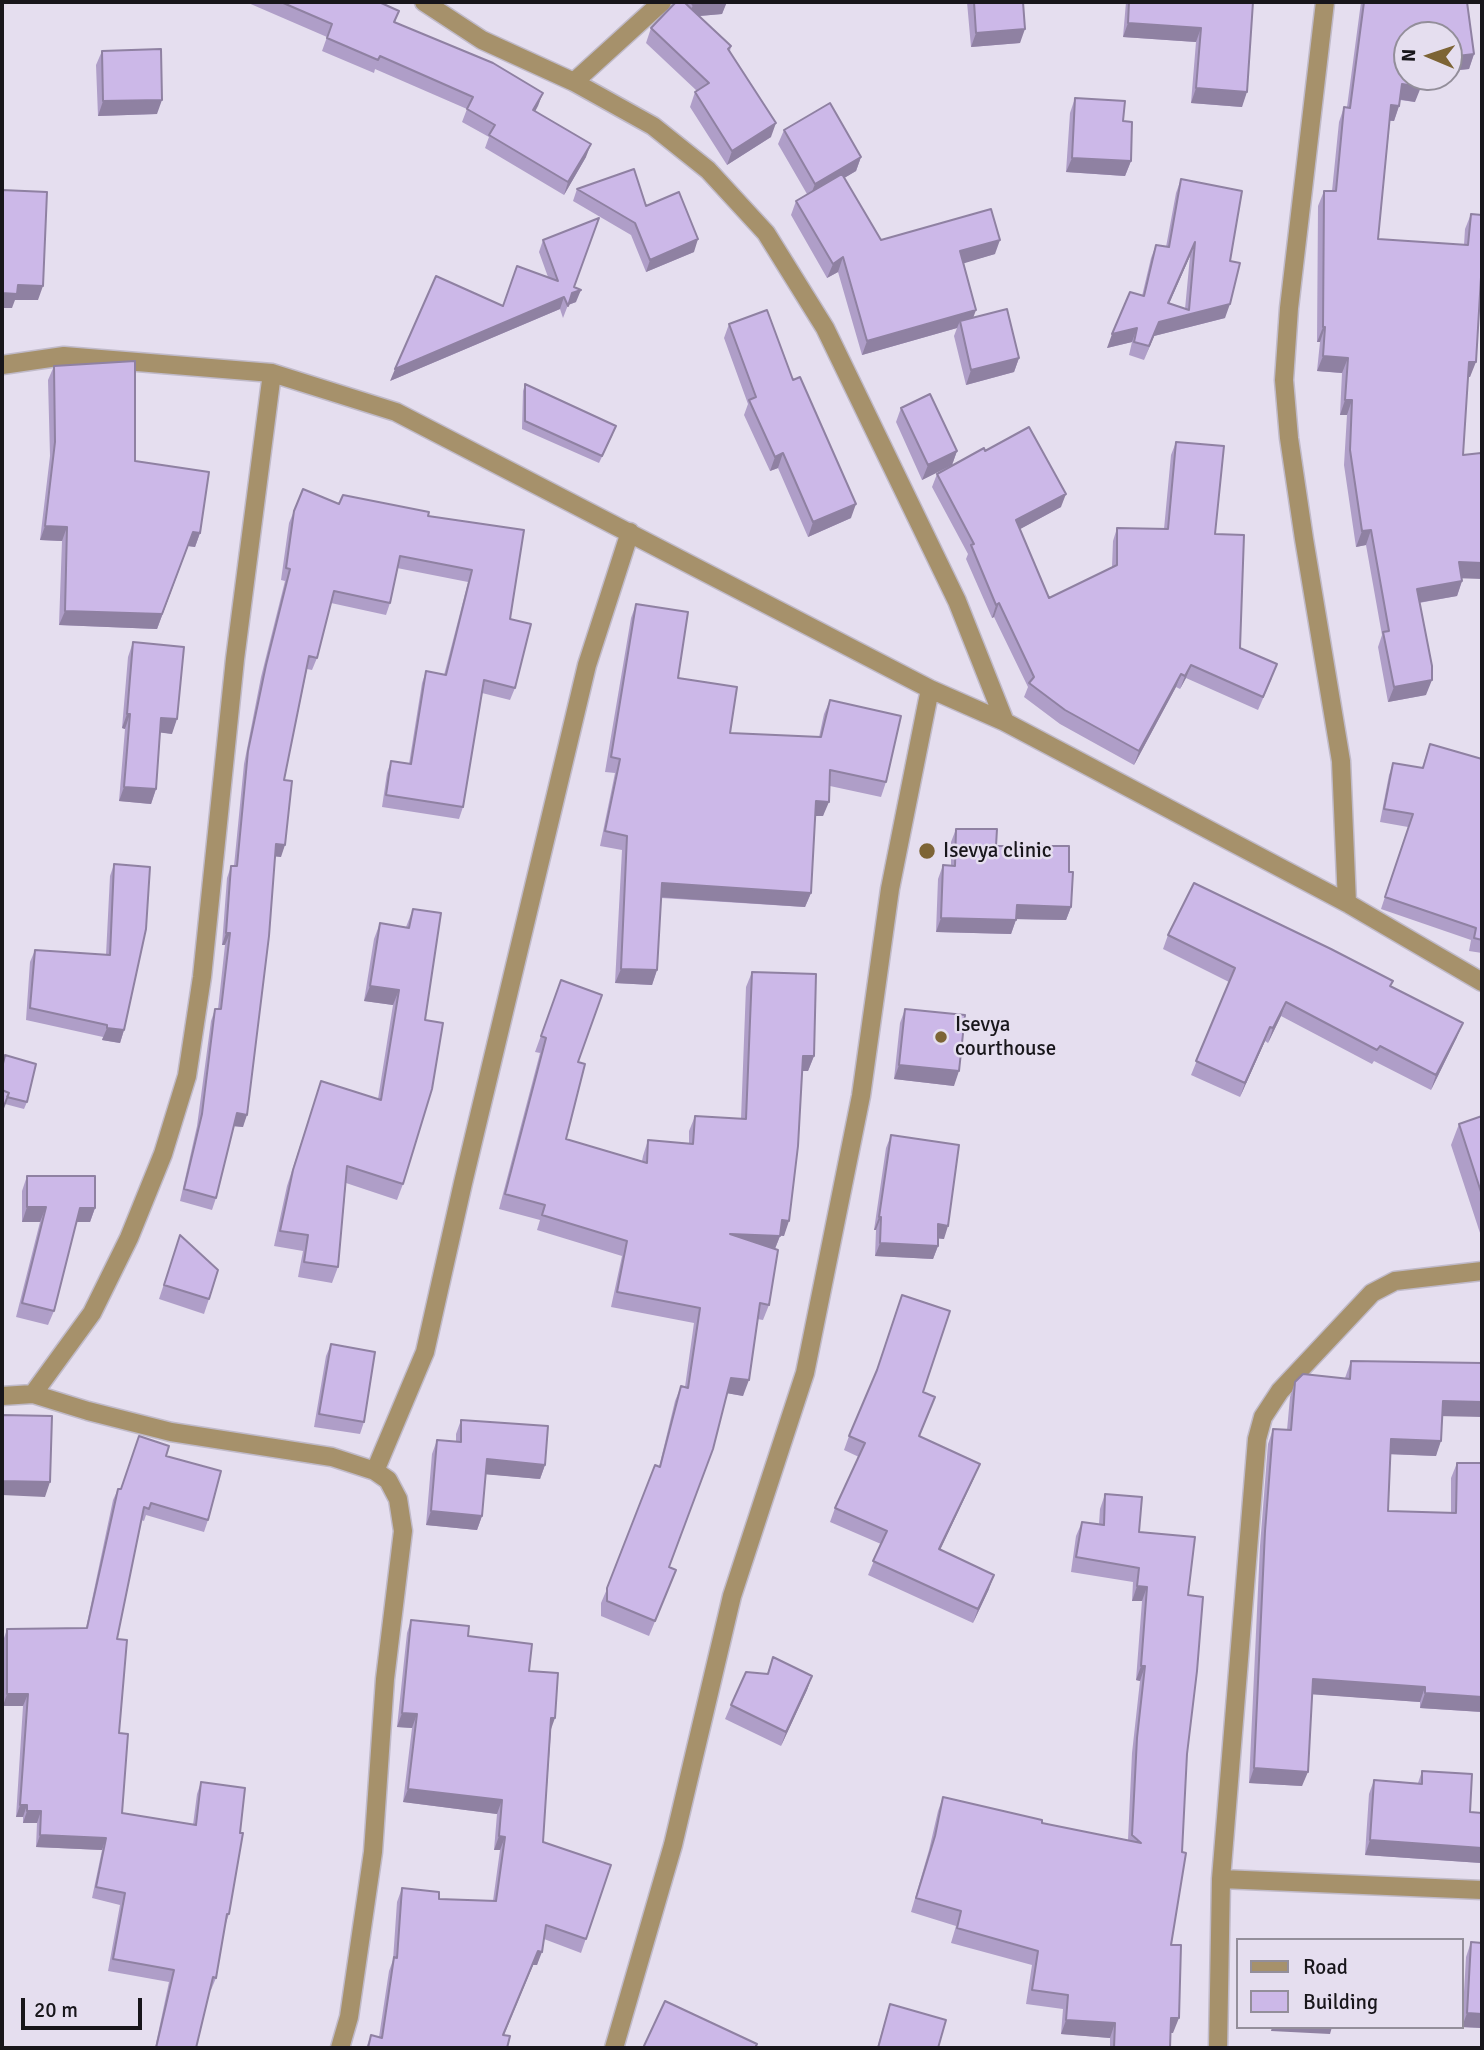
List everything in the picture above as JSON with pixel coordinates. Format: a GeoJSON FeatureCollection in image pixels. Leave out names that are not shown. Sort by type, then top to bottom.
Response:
{"type":"FeatureCollection","features":[{"type":"Feature","properties":{"kind":"street"},"geometry":{"type":"LineString","coordinates":[[424,2],[482,40],[574,82],[653,126],[708,170],[766,233],[825,328],[849,377],[957,601],[1005,722]]}},
{"type":"Feature","properties":{"kind":"street"},"geometry":{"type":"LineString","coordinates":[[574,82],[662,2]]}},
{"type":"Feature","properties":{"kind":"street"},"geometry":{"type":"LineString","coordinates":[[1325,2],[1289,308],[1284,380],[1289,438],[1302,526],[1341,761],[1347,903]]}},
{"type":"Feature","properties":{"kind":"street"},"geometry":{"type":"LineString","coordinates":[[2,365],[64,356],[272,373],[396,412],[930,689],[1005,722],[1347,903],[1482,982]]}},
{"type":"Feature","properties":{"kind":"street"},"geometry":{"type":"LineString","coordinates":[[33,1394],[92,1313],[129,1238],[163,1154],[187,1076],[202,977],[235,659],[272,373]]}},
{"type":"Feature","properties":{"kind":"street"},"geometry":{"type":"LineString","coordinates":[[375,1471],[425,1352],[587,665],[630,532]]}},
{"type":"Feature","properties":{"kind":"street"},"geometry":{"type":"LineString","coordinates":[[614,2048],[673,1845],[732,1596],[805,1373],[861,1096],[890,889],[930,689]]}},
{"type":"Feature","properties":{"kind":"street"},"geometry":{"type":"LineString","coordinates":[[1217,2048],[1221,1879],[1256,1439],[1263,1417],[1280,1391],[1372,1293],[1395,1281],[1482,1271]]}},
{"type":"Feature","properties":{"kind":"street"},"geometry":{"type":"LineString","coordinates":[[2,1396],[33,1394],[171,1432],[332,1457],[375,1471],[388,1480],[398,1499],[403,1531],[385,1679],[373,1852],[349,2017],[340,2048]]}},
{"type":"Feature","properties":{"kind":"street"},"geometry":{"type":"LineString","coordinates":[[1221,1879],[1482,1890]]}},
{"type":"Feature","properties":{"kind":"building"},"geometry":{"type":"Polygon","coordinates":[[[281,2],[379,2],[399,11],[394,22],[493,63],[543,93],[533,110],[591,144],[568,182],[489,135],[495,125],[467,109],[473,97],[380,56],[378,60],[327,38],[332,24],[281,2]]]}},
{"type":"Feature","properties":{"kind":"building"},"geometry":{"type":"Polygon","coordinates":[[[676,2],[684,2],[731,46],[728,49],[776,123],[732,151],[695,92],[709,83],[651,28],[676,2]]]}},
{"type":"Feature","properties":{"kind":"building"},"geometry":{"type":"Polygon","coordinates":[[[691,2],[727,2],[693,5],[691,2]]]}},
{"type":"Feature","properties":{"kind":"building"},"geometry":{"type":"Polygon","coordinates":[[[974,2],[1023,2],[1025,29],[976,33],[974,2]]]}},
{"type":"Feature","properties":{"kind":"building"},"geometry":{"type":"Polygon","coordinates":[[[1129,2],[1253,2],[1247,92],[1196,88],[1201,28],[1128,23],[1129,2]]]}},
{"type":"Feature","properties":{"kind":"building"},"geometry":{"type":"Polygon","coordinates":[[[1364,2],[1467,2],[1474,54],[1463,55],[1463,21],[1393,21],[1393,91],[1401,91],[1399,106],[1391,105],[1378,239],[1468,245],[1471,214],[1482,215],[1482,277],[1476,362],[1469,362],[1463,455],[1481,453],[1482,563],[1459,562],[1462,581],[1417,589],[1432,666],[1432,680],[1394,687],[1383,632],[1389,631],[1371,530],[1362,531],[1350,450],[1352,400],[1345,400],[1348,358],[1323,356],[1324,191],[1336,191],[1344,107],[1350,108],[1364,2]]]}},
{"type":"Feature","properties":{"kind":"building"},"geometry":{"type":"Polygon","coordinates":[[[161,49],[162,100],[103,101],[102,51],[161,49]]]}},
{"type":"Feature","properties":{"kind":"building"},"geometry":{"type":"Polygon","coordinates":[[[1075,98],[1125,101],[1123,121],[1132,122],[1131,161],[1072,158],[1075,98]]]}},
{"type":"Feature","properties":{"kind":"building"},"geometry":{"type":"Polygon","coordinates":[[[830,103],[861,157],[815,184],[784,130],[830,103]]]}},
{"type":"Feature","properties":{"kind":"building"},"geometry":{"type":"Polygon","coordinates":[[[634,169],[646,206],[679,192],[698,239],[650,260],[635,223],[577,189],[634,169]]]}},
{"type":"Feature","properties":{"kind":"building"},"geometry":{"type":"Polygon","coordinates":[[[842,174],[881,240],[991,209],[1000,240],[960,251],[976,310],[867,341],[843,257],[833,264],[796,201],[842,174]]]}},
{"type":"Feature","properties":{"kind":"building"},"geometry":{"type":"Polygon","coordinates":[[[1181,179],[1242,191],[1230,261],[1240,263],[1230,304],[1159,322],[1149,346],[1134,342],[1137,328],[1112,334],[1130,292],[1144,296],[1156,245],[1169,247],[1181,179]],[[1195,242],[1168,303],[1189,310],[1195,242]]]}},
{"type":"Feature","properties":{"kind":"building"},"geometry":{"type":"Polygon","coordinates":[[[2,190],[47,192],[43,286],[18,285],[17,294],[2,293],[2,190]]]}},
{"type":"Feature","properties":{"kind":"building"},"geometry":{"type":"Polygon","coordinates":[[[599,218],[574,287],[581,290],[572,293],[568,306],[564,297],[395,369],[436,276],[503,306],[517,266],[558,281],[543,240],[599,218]]]}},
{"type":"Feature","properties":{"kind":"building"},"geometry":{"type":"Polygon","coordinates":[[[1007,309],[1019,358],[971,370],[960,321],[1007,309]]]}},
{"type":"Feature","properties":{"kind":"building"},"geometry":{"type":"Polygon","coordinates":[[[767,310],[793,380],[800,377],[856,504],[813,522],[783,453],[775,457],[749,400],[756,397],[729,324],[767,310]]]}},
{"type":"Feature","properties":{"kind":"building"},"geometry":{"type":"Polygon","coordinates":[[[135,361],[135,461],[209,472],[200,533],[193,532],[162,614],[65,611],[67,527],[45,526],[55,442],[54,366],[135,361]]]}},
{"type":"Feature","properties":{"kind":"building"},"geometry":{"type":"Polygon","coordinates":[[[525,384],[616,426],[602,456],[525,421],[525,384]]]}},
{"type":"Feature","properties":{"kind":"building"},"geometry":{"type":"Polygon","coordinates":[[[930,394],[957,451],[928,465],[901,408],[930,394]]]}},
{"type":"Feature","properties":{"kind":"building"},"geometry":{"type":"Polygon","coordinates":[[[1029,427],[1066,494],[1016,520],[1049,598],[1117,565],[1117,528],[1168,529],[1176,442],[1224,446],[1215,534],[1244,535],[1240,648],[1277,664],[1263,697],[1191,665],[1185,676],[1181,674],[1139,751],[1065,710],[1029,683],[1034,677],[999,603],[996,605],[971,545],[974,544],[937,474],[1029,427]]]}},
{"type":"Feature","properties":{"kind":"building"},"geometry":{"type":"Polygon","coordinates":[[[303,489],[339,504],[343,495],[429,512],[428,516],[524,530],[510,619],[531,624],[515,688],[484,680],[463,807],[386,795],[391,761],[411,764],[426,671],[446,675],[472,570],[400,556],[390,603],[334,591],[317,658],[309,656],[284,780],[292,781],[285,845],[276,844],[269,936],[247,1115],[237,1113],[216,1198],[184,1189],[202,1114],[215,1009],[221,1009],[230,933],[226,933],[231,866],[237,866],[248,751],[290,569],[286,568],[294,511],[303,489]]]}},
{"type":"Feature","properties":{"kind":"building"},"geometry":{"type":"Polygon","coordinates":[[[636,604],[688,612],[678,678],[737,687],[730,733],[821,737],[830,700],[901,716],[886,782],[830,770],[829,802],[816,801],[811,893],[662,883],[657,970],[621,969],[627,836],[605,831],[620,759],[611,757],[636,604]]]}},
{"type":"Feature","properties":{"kind":"building"},"geometry":{"type":"Polygon","coordinates":[[[133,642],[184,647],[177,719],[161,718],[156,789],[124,787],[133,642]]]}},
{"type":"Feature","properties":{"kind":"building"},"geometry":{"type":"Polygon","coordinates":[[[1430,744],[1482,759],[1482,940],[1474,938],[1476,928],[1385,897],[1413,814],[1384,809],[1393,763],[1423,768],[1430,744]]]}},
{"type":"Feature","properties":{"kind":"building"},"geometry":{"type":"Polygon","coordinates":[[[956,829],[997,829],[996,846],[1069,846],[1069,872],[1073,872],[1071,907],[1017,905],[1016,920],[941,918],[943,865],[955,866],[956,829]]]}},
{"type":"Feature","properties":{"kind":"building"},"geometry":{"type":"Polygon","coordinates":[[[114,864],[150,867],[146,929],[124,1030],[30,1008],[35,950],[110,955],[114,864]]]}},
{"type":"Feature","properties":{"kind":"building"},"geometry":{"type":"Polygon","coordinates":[[[1194,883],[1393,981],[1390,986],[1463,1023],[1436,1075],[1380,1046],[1377,1050],[1286,1002],[1273,1028],[1270,1027],[1245,1083],[1196,1061],[1235,968],[1168,935],[1194,883]]]}},
{"type":"Feature","properties":{"kind":"building"},"geometry":{"type":"Polygon","coordinates":[[[413,909],[441,913],[425,1020],[443,1023],[432,1089],[403,1184],[347,1166],[338,1267],[304,1262],[308,1235],[280,1231],[293,1170],[321,1081],[381,1100],[399,990],[370,986],[380,923],[409,928],[413,909]]]}},
{"type":"Feature","properties":{"kind":"building"},"geometry":{"type":"Polygon","coordinates":[[[752,972],[816,974],[814,1056],[803,1056],[798,1146],[789,1221],[782,1220],[780,1236],[730,1234],[778,1250],[769,1305],[760,1303],[749,1380],[731,1378],[713,1449],[669,1567],[676,1570],[655,1621],[607,1601],[607,1588],[655,1465],[660,1467],[681,1386],[688,1388],[700,1308],[617,1292],[627,1241],[542,1215],[545,1205],[505,1194],[546,1038],[541,1036],[561,980],[602,995],[578,1062],[585,1064],[566,1139],[647,1163],[648,1140],[693,1144],[695,1116],[746,1119],[752,972]]]}},
{"type":"Feature","properties":{"kind":"building"},"geometry":{"type":"Polygon","coordinates":[[[905,1009],[965,1015],[959,1071],[899,1065],[905,1009]]]}},
{"type":"Feature","properties":{"kind":"building"},"geometry":{"type":"Polygon","coordinates":[[[5,1055],[36,1064],[27,1102],[7,1097],[9,1093],[2,1090],[5,1055]]]}},
{"type":"Feature","properties":{"kind":"building"},"geometry":{"type":"Polygon","coordinates":[[[2,1090],[9,1093],[2,1111],[2,1090]]]}},
{"type":"Feature","properties":{"kind":"building"},"geometry":{"type":"Polygon","coordinates":[[[1482,1116],[1482,1195],[1459,1124],[1482,1116]]]}},
{"type":"Feature","properties":{"kind":"building"},"geometry":{"type":"Polygon","coordinates":[[[891,1135],[959,1145],[948,1226],[938,1224],[938,1246],[880,1243],[879,1217],[891,1135]]]}},
{"type":"Feature","properties":{"kind":"building"},"geometry":{"type":"Polygon","coordinates":[[[27,1176],[95,1176],[95,1208],[80,1208],[54,1311],[22,1303],[46,1207],[27,1207],[27,1176]]]}},
{"type":"Feature","properties":{"kind":"building"},"geometry":{"type":"Polygon","coordinates":[[[180,1235],[218,1270],[209,1299],[164,1285],[180,1235]]]}},
{"type":"Feature","properties":{"kind":"building"},"geometry":{"type":"Polygon","coordinates":[[[902,1295],[950,1311],[923,1392],[935,1397],[919,1436],[980,1464],[939,1549],[994,1575],[978,1609],[873,1561],[887,1531],[835,1508],[865,1443],[849,1436],[877,1370],[902,1295]]]}},
{"type":"Feature","properties":{"kind":"building"},"geometry":{"type":"Polygon","coordinates":[[[331,1344],[375,1352],[364,1422],[319,1414],[331,1344]]]}},
{"type":"Feature","properties":{"kind":"building"},"geometry":{"type":"Polygon","coordinates":[[[1351,1361],[1482,1363],[1482,1402],[1443,1401],[1441,1441],[1391,1439],[1388,1511],[1456,1513],[1457,1463],[1482,1463],[1482,1697],[1425,1693],[1425,1687],[1313,1679],[1308,1772],[1254,1768],[1265,1531],[1273,1429],[1291,1430],[1295,1382],[1303,1374],[1350,1379],[1351,1361]]]}},
{"type":"Feature","properties":{"kind":"building"},"geometry":{"type":"Polygon","coordinates":[[[2,1415],[52,1416],[50,1482],[2,1481],[2,1415]]]}},
{"type":"Feature","properties":{"kind":"building"},"geometry":{"type":"Polygon","coordinates":[[[461,1420],[548,1426],[545,1465],[487,1459],[482,1516],[431,1511],[437,1440],[461,1442],[461,1420]]]}},
{"type":"Feature","properties":{"kind":"building"},"geometry":{"type":"Polygon","coordinates":[[[139,1436],[169,1446],[166,1456],[221,1471],[208,1520],[151,1503],[149,1509],[144,1507],[117,1639],[127,1640],[119,1733],[128,1734],[122,1813],[196,1825],[201,1782],[245,1788],[240,1833],[243,1833],[229,1914],[216,1978],[213,1977],[196,2048],[156,2048],[174,1970],[113,1959],[125,1893],[96,1887],[106,1838],[40,1835],[41,1811],[27,1811],[27,1805],[20,1805],[28,1694],[7,1694],[7,1629],[87,1628],[118,1489],[121,1489],[139,1436]]]}},
{"type":"Feature","properties":{"kind":"building"},"geometry":{"type":"Polygon","coordinates":[[[1105,1494],[1142,1497],[1139,1532],[1195,1537],[1188,1595],[1203,1597],[1187,1754],[1182,1852],[1186,1853],[1171,1945],[1181,1945],[1179,2018],[1171,2018],[1170,2048],[1114,2048],[1115,2023],[1066,2020],[1068,1995],[1032,1990],[1038,1951],[957,1928],[961,1911],[916,1898],[935,1836],[943,1797],[1042,1820],[1042,1823],[1141,1843],[1132,1835],[1137,1738],[1145,1666],[1141,1666],[1147,1587],[1137,1586],[1139,1568],[1076,1557],[1082,1522],[1104,1525],[1105,1494]]]}},
{"type":"Feature","properties":{"kind":"building"},"geometry":{"type":"Polygon","coordinates":[[[411,1620],[469,1626],[468,1636],[532,1644],[529,1671],[558,1673],[555,1718],[551,1718],[543,1842],[611,1865],[586,1939],[546,1925],[542,1952],[538,1951],[503,2035],[510,2036],[507,2048],[368,2048],[371,2035],[382,2038],[394,1957],[397,1958],[402,1888],[439,1892],[439,1899],[496,1901],[505,1837],[499,1836],[502,1800],[408,1789],[417,1714],[402,1713],[411,1620]]]}},
{"type":"Feature","properties":{"kind":"building"},"geometry":{"type":"Polygon","coordinates":[[[773,1657],[812,1676],[786,1732],[731,1705],[746,1672],[768,1674],[773,1657]]]}},
{"type":"Feature","properties":{"kind":"building"},"geometry":{"type":"Polygon","coordinates":[[[1422,1771],[1472,1774],[1470,1812],[1482,1813],[1482,1848],[1370,1840],[1374,1780],[1422,1784],[1422,1771]]]}},
{"type":"Feature","properties":{"kind":"building"},"geometry":{"type":"Polygon","coordinates":[[[1471,1942],[1482,1943],[1482,2014],[1467,2013],[1471,1942]]]}},
{"type":"Feature","properties":{"kind":"building"},"geometry":{"type":"Polygon","coordinates":[[[665,2001],[757,2044],[755,2048],[643,2048],[665,2001]]]}},
{"type":"Feature","properties":{"kind":"building"},"geometry":{"type":"Polygon","coordinates":[[[890,2004],[946,2020],[938,2048],[878,2048],[890,2004]]]}},
{"type":"Feature","properties":{"kind":"place","name":"Isevya clinic"},"geometry":{"type":"Point","coordinates":[927,851]}},
{"type":"Feature","properties":{"kind":"place","name":"Isevya courthouse"},"geometry":{"type":"Point","coordinates":[941,1037]}}]}
